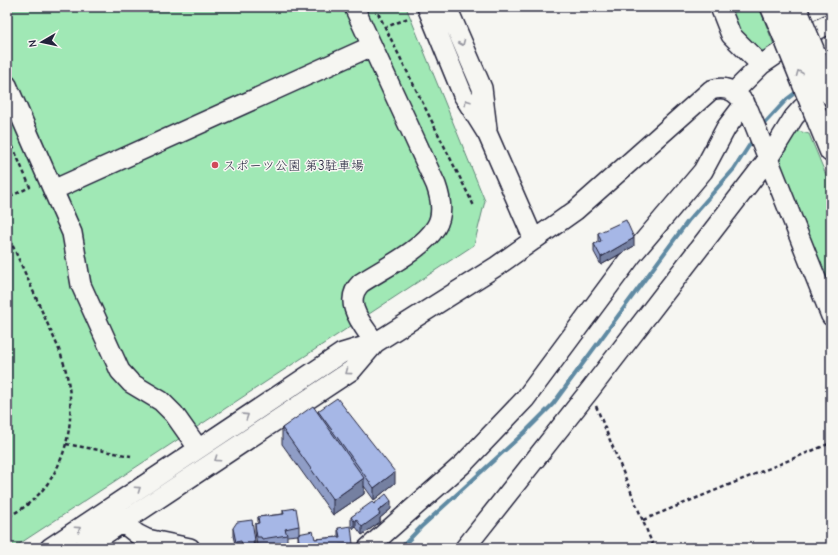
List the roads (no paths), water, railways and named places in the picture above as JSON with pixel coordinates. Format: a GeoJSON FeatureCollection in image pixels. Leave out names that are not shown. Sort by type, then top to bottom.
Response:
{"type":"FeatureCollection","features":[{"type":"Feature","properties":{"kind":"highway"},"geometry":{"type":"LineString","coordinates":[[772,7],[794,22],[831,94]]}},
{"type":"Feature","properties":{"kind":"highway"},"geometry":{"type":"LineString","coordinates":[[794,22],[819,122],[831,151]]}},
{"type":"Feature","properties":{"kind":"street"},"geometry":{"type":"LineString","coordinates":[[354,7],[441,198],[441,212],[437,227],[425,240],[362,282],[354,291],[353,306],[357,316],[375,343]]}},
{"type":"Feature","properties":{"kind":"street"},"geometry":{"type":"LineString","coordinates":[[427,7],[463,95],[488,135],[534,240]]}},
{"type":"Feature","properties":{"kind":"street"},"geometry":{"type":"LineString","coordinates":[[447,7],[482,88],[488,135]]}},
{"type":"Feature","properties":{"kind":"street"},"geometry":{"type":"LineString","coordinates":[[720,7],[731,35],[761,65]]}},
{"type":"Feature","properties":{"kind":"street"},"geometry":{"type":"LineString","coordinates":[[368,548],[464,463],[525,399],[632,255],[703,171],[726,128],[743,102],[761,65],[801,38],[831,23]]}},
{"type":"Feature","properties":{"kind":"street"},"geometry":{"type":"LineString","coordinates":[[53,190],[369,40]]}},
{"type":"Feature","properties":{"kind":"street"},"geometry":{"type":"LineString","coordinates":[[7,85],[72,233],[81,285],[120,371],[131,383],[166,405],[198,448]]}},
{"type":"Feature","properties":{"kind":"street"},"geometry":{"type":"LineString","coordinates":[[50,548],[342,353],[375,343],[497,266],[576,210],[711,90],[726,87],[743,102],[766,152],[831,316]]}},
{"type":"Feature","properties":{"kind":"street"},"geometry":{"type":"LineString","coordinates":[[465,548],[590,390],[766,152],[802,108],[831,90]]}},
{"type":"Feature","properties":{"kind":"street"},"geometry":{"type":"LineString","coordinates":[[84,548],[352,370],[375,343]]}},
{"type":"Feature","properties":{"kind":"street"},"geometry":{"type":"LineString","coordinates":[[106,511],[137,534],[147,539],[190,548]]}},
{"type":"Feature","properties":{"kind":"waterway"},"geometry":{"type":"LineString","coordinates":[[761,127],[787,99],[799,90]]}},
{"type":"Feature","properties":{"kind":"waterway"},"geometry":{"type":"LineString","coordinates":[[401,548],[421,527],[525,432],[553,404],[688,221],[734,169],[754,138]]}},
{"type":"Feature","properties":{"kind":"place","name":"スポーツ公園 第3駐車場"},"geometry":{"type":"Point","coordinates":[215,165]}}]}
